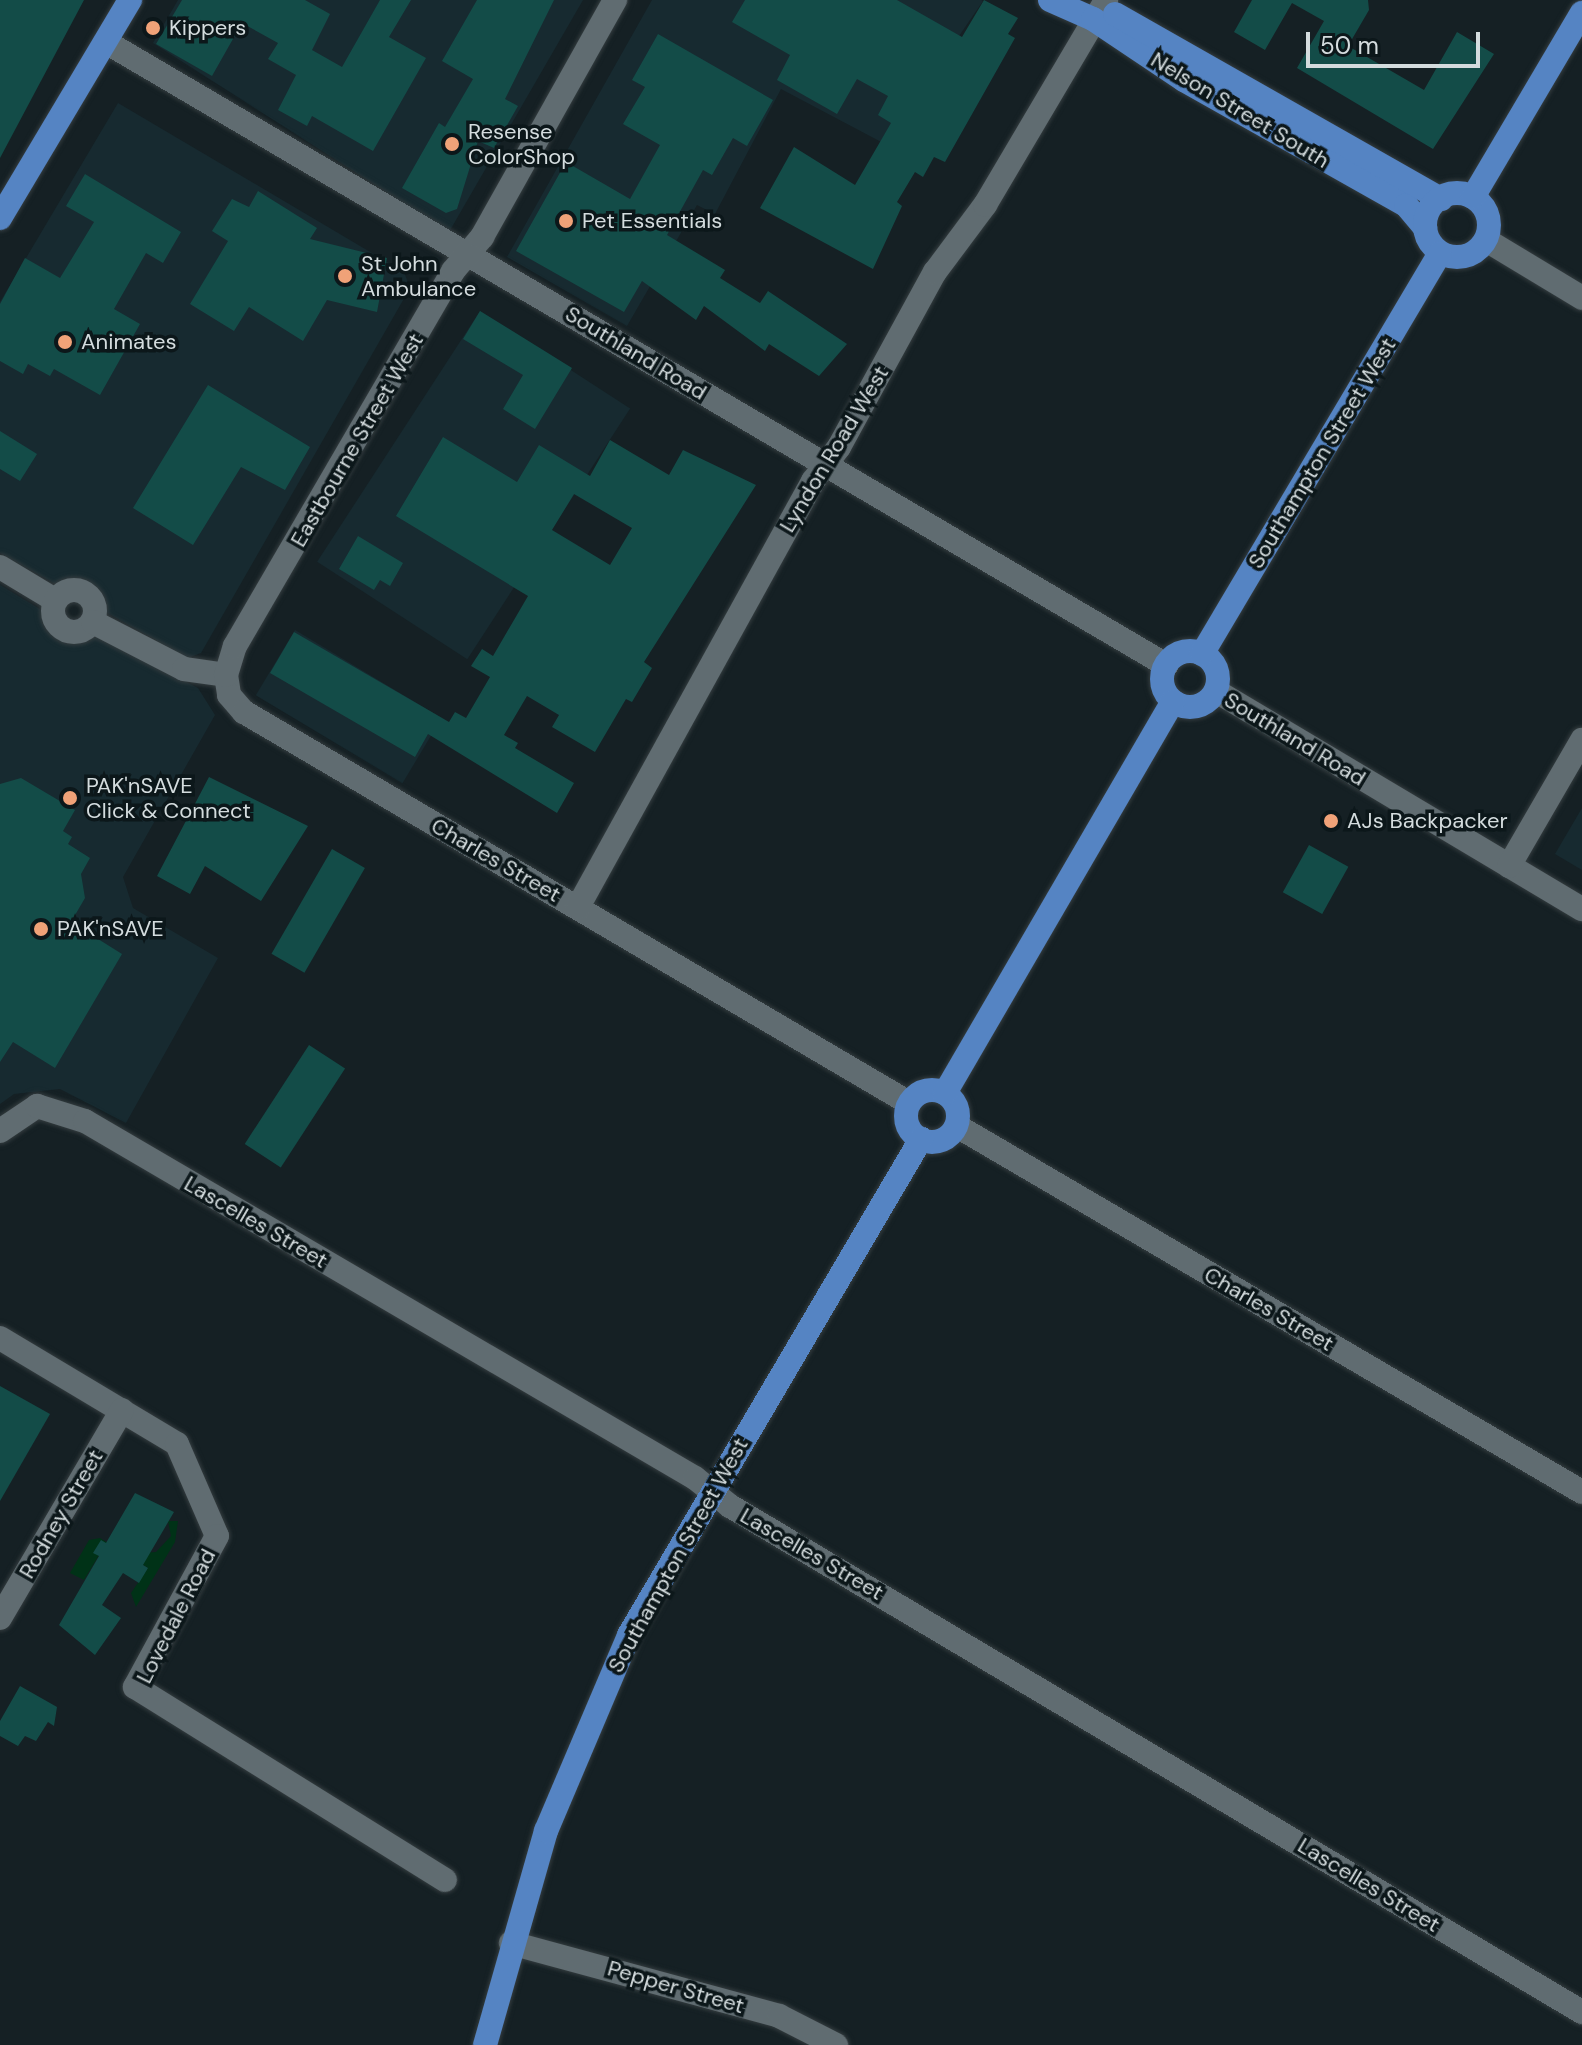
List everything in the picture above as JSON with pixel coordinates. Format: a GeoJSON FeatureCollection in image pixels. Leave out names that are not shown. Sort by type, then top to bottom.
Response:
{"type":"FeatureCollection","features":[{"type":"Feature","properties":{"kind":"main road"},"geometry":{"type":"LineString","coordinates":[[0,218],[130,0]]}},
{"type":"Feature","properties":{"kind":"main road","name":"Nelson Street South"},"geometry":{"type":"LineString","coordinates":[[1050,0],[1095,6],[1441,199]]}},
{"type":"Feature","properties":{"kind":"main road","name":"Nelson Street South"},"geometry":{"type":"LineString","coordinates":[[1095,6],[1184,80],[1406,205],[1425,228]]}},
{"type":"Feature","properties":{"kind":"main road"},"geometry":{"type":"LineString","coordinates":[[1473,197],[1582,13]]}},
{"type":"Feature","properties":{"kind":"main road"},"geometry":{"type":"LineString","coordinates":[[1473,197],[1488,218],[1486,240],[1461,256],[1440,253],[1425,228],[1429,208],[1441,199],[1473,197]]}},
{"type":"Feature","properties":{"kind":"main road","name":"Southampton Street West"},"geometry":{"type":"LineString","coordinates":[[1202,654],[1440,253]]}},
{"type":"Feature","properties":{"kind":"main road"},"geometry":{"type":"LineString","coordinates":[[1186,651],[1202,654],[1218,674],[1216,691],[1192,707],[1173,701],[1162,680],[1166,665],[1186,651]]}},
{"type":"Feature","properties":{"kind":"main road"},"geometry":{"type":"LineString","coordinates":[[945,1093],[1173,701]]}},
{"type":"Feature","properties":{"kind":"main road"},"geometry":{"type":"LineString","coordinates":[[921,1092],[945,1093],[956,1105],[957,1126],[944,1140],[921,1139],[909,1128],[909,1103],[921,1092]]}},
{"type":"Feature","properties":{"kind":"main road","name":"Southampton Street West"},"geometry":{"type":"LineString","coordinates":[[485,2045],[511,1943],[546,1831],[601,1695],[712,1492],[921,1139]]}},
{"type":"Feature","properties":{"kind":"street","name":"Eastbourne Street West"},"geometry":{"type":"LineString","coordinates":[[226,675],[235,646],[467,253],[482,237],[615,0]]}},
{"type":"Feature","properties":{"kind":"street","name":"Lyndon Road West"},"geometry":{"type":"LineString","coordinates":[[578,907],[935,272],[985,205],[1095,6]]}},
{"type":"Feature","properties":{"kind":"street","name":"Southland Road"},"geometry":{"type":"LineString","coordinates":[[106,42],[1166,665]]}},
{"type":"Feature","properties":{"kind":"street"},"geometry":{"type":"LineString","coordinates":[[1486,240],[1582,298]]}},
{"type":"Feature","properties":{"kind":"street"},"geometry":{"type":"LineString","coordinates":[[0,567],[55,600],[71,589],[85,592],[94,603],[93,622],[184,669],[226,675]]}},
{"type":"Feature","properties":{"kind":"street","name":"Charles Street"},"geometry":{"type":"LineString","coordinates":[[226,675],[229,695],[244,712],[909,1103]]}},
{"type":"Feature","properties":{"kind":"street","name":"Southland Road"},"geometry":{"type":"LineString","coordinates":[[1216,691],[1582,909]]}},
{"type":"Feature","properties":{"kind":"street"},"geometry":{"type":"LineString","coordinates":[[1509,866],[1582,740]]}},
{"type":"Feature","properties":{"kind":"street","name":"Lascelles Street"},"geometry":{"type":"LineString","coordinates":[[0,1131],[25,1109],[66,1111],[712,1492],[1582,2012]]}},
{"type":"Feature","properties":{"kind":"street","name":"Charles Street"},"geometry":{"type":"LineString","coordinates":[[957,1126],[1582,1492]]}},
{"type":"Feature","properties":{"kind":"street","name":"Lovedale Road"},"geometry":{"type":"LineString","coordinates":[[0,1338],[177,1444],[217,1536],[135,1687],[445,1880]]}},
{"type":"Feature","properties":{"kind":"street","name":"Rodney Street"},"geometry":{"type":"LineString","coordinates":[[0,1618],[122,1410]]}},
{"type":"Feature","properties":{"kind":"street","name":"Pepper Street"},"geometry":{"type":"LineString","coordinates":[[511,1943],[779,2016],[836,2045]]}},
{"type":"Feature","properties":{"kind":"shaded area"},"geometry":{"type":"Polygon","coordinates":[[[178,0],[583,0],[449,232],[153,43],[178,0]]]}},
{"type":"Feature","properties":{"kind":"shaded area"},"geometry":{"type":"Polygon","coordinates":[[[652,0],[983,1],[885,144],[781,89],[715,214],[697,205],[627,326],[507,257],[652,0]]]}},
{"type":"Feature","properties":{"kind":"shaded area"},"geometry":{"type":"Polygon","coordinates":[[[118,103],[404,272],[410,288],[201,653],[188,658],[0,553],[0,302],[118,103]]]}},
{"type":"Feature","properties":{"kind":"shaded area"},"geometry":{"type":"Polygon","coordinates":[[[480,311],[630,408],[467,659],[317,562],[480,311]]]}},
{"type":"Feature","properties":{"kind":"shaded area"},"geometry":{"type":"Polygon","coordinates":[[[0,585],[40,609],[47,627],[76,641],[99,637],[198,688],[215,715],[123,877],[133,908],[218,958],[126,1123],[60,1089],[14,1094],[0,1104],[0,585]]]}},
{"type":"Feature","properties":{"kind":"shaded area"},"geometry":{"type":"Polygon","coordinates":[[[295,630],[442,718],[402,783],[256,695],[295,630]]]}},
{"type":"Feature","properties":{"kind":"shaded area"},"geometry":{"type":"Polygon","coordinates":[[[1582,808],[1582,870],[1555,854],[1582,808]]]}},
{"type":"Feature","properties":{"kind":"green space"},"geometry":{"type":"Polygon","coordinates":[[[168,1521],[178,1521],[175,1542],[136,1607],[131,1593],[148,1568],[127,1554],[156,1552],[171,1536],[168,1521]]]}},
{"type":"Feature","properties":{"kind":"green space"},"geometry":{"type":"Polygon","coordinates":[[[100,1538],[119,1550],[104,1547],[84,1580],[70,1573],[89,1540],[100,1538]]]}},
{"type":"Feature","properties":{"kind":"building"},"geometry":{"type":"Polygon","coordinates":[[[0,0],[84,0],[0,158],[0,0]]]}},
{"type":"Feature","properties":{"kind":"building"},"geometry":{"type":"Polygon","coordinates":[[[182,0],[305,0],[330,14],[312,50],[342,67],[380,0],[411,0],[389,37],[426,58],[373,151],[312,116],[307,126],[278,110],[296,75],[268,59],[278,43],[242,23],[212,76],[156,44],[182,0]]]}},
{"type":"Feature","properties":{"kind":"building"},"geometry":{"type":"Polygon","coordinates":[[[477,0],[554,0],[505,99],[518,106],[494,148],[478,141],[457,209],[446,213],[402,188],[439,123],[445,127],[473,79],[442,61],[477,0]]]}},
{"type":"Feature","properties":{"kind":"building"},"geometry":{"type":"Polygon","coordinates":[[[745,0],[897,0],[962,37],[984,0],[1018,18],[1008,34],[1015,38],[945,162],[934,157],[923,177],[915,172],[897,202],[902,206],[873,269],[760,208],[794,147],[855,185],[891,123],[878,115],[888,96],[857,79],[837,114],[777,80],[790,55],[732,22],[745,0]]]}},
{"type":"Feature","properties":{"kind":"building"},"geometry":{"type":"Polygon","coordinates":[[[1252,0],[1368,0],[1369,10],[1348,46],[1424,90],[1457,32],[1494,54],[1433,149],[1297,68],[1324,21],[1292,3],[1265,50],[1234,32],[1252,0]]]}},
{"type":"Feature","properties":{"kind":"building"},"geometry":{"type":"Polygon","coordinates":[[[658,34],[773,100],[747,146],[733,138],[712,175],[703,170],[667,235],[725,270],[720,278],[760,303],[768,291],[847,344],[819,376],[769,344],[765,351],[704,306],[696,320],[642,281],[624,312],[516,251],[566,162],[630,199],[660,145],[623,124],[645,87],[632,80],[658,34]]]}},
{"type":"Feature","properties":{"kind":"building"},"geometry":{"type":"Polygon","coordinates":[[[85,174],[181,232],[163,263],[146,253],[114,309],[140,324],[100,395],[54,369],[50,376],[28,364],[23,374],[0,361],[0,304],[25,258],[60,278],[94,222],[66,206],[85,174]]]}},
{"type":"Feature","properties":{"kind":"building"},"geometry":{"type":"Polygon","coordinates":[[[258,191],[317,228],[310,239],[387,258],[377,312],[327,300],[303,341],[249,307],[234,331],[190,304],[228,241],[212,231],[232,199],[249,207],[258,191]]]}},
{"type":"Feature","properties":{"kind":"building"},"geometry":{"type":"Polygon","coordinates":[[[480,311],[572,368],[535,429],[503,409],[523,375],[463,339],[480,311]]]}},
{"type":"Feature","properties":{"kind":"building"},"geometry":{"type":"Polygon","coordinates":[[[208,385],[310,447],[285,490],[241,467],[193,545],[133,508],[208,385]]]}},
{"type":"Feature","properties":{"kind":"building"},"geometry":{"type":"Polygon","coordinates":[[[0,431],[37,454],[20,481],[0,469],[0,431]]]}},
{"type":"Feature","properties":{"kind":"building"},"geometry":{"type":"Polygon","coordinates":[[[443,437],[517,482],[539,445],[590,476],[610,440],[669,475],[683,450],[756,485],[644,662],[652,668],[632,702],[626,699],[595,752],[552,727],[559,715],[527,696],[504,735],[518,743],[515,748],[574,783],[557,813],[428,734],[415,757],[270,673],[294,632],[449,722],[455,712],[466,718],[490,677],[471,666],[482,649],[493,656],[528,596],[396,516],[443,437]],[[574,494],[552,530],[610,565],[632,528],[574,494]]]}},
{"type":"Feature","properties":{"kind":"building"},"geometry":{"type":"Polygon","coordinates":[[[358,536],[403,563],[390,586],[380,580],[374,590],[339,569],[358,536]]]}},
{"type":"Feature","properties":{"kind":"building"},"geometry":{"type":"Polygon","coordinates":[[[209,777],[308,826],[261,901],[205,866],[190,894],[157,876],[209,777]]]}},
{"type":"Feature","properties":{"kind":"building","name":"PAK'nSAVE"},"geometry":{"type":"Polygon","coordinates":[[[21,778],[75,810],[63,831],[72,837],[68,844],[90,858],[81,874],[85,898],[71,922],[122,954],[55,1068],[13,1042],[0,1062],[0,784],[21,778]]]}},
{"type":"Feature","properties":{"kind":"building"},"geometry":{"type":"Polygon","coordinates":[[[1309,845],[1348,867],[1322,914],[1283,892],[1309,845]]]}},
{"type":"Feature","properties":{"kind":"building"},"geometry":{"type":"Polygon","coordinates":[[[332,849],[365,868],[304,973],[272,954],[332,849]]]}},
{"type":"Feature","properties":{"kind":"building"},"geometry":{"type":"Polygon","coordinates":[[[309,1045],[345,1068],[281,1167],[245,1144],[309,1045]]]}},
{"type":"Feature","properties":{"kind":"building"},"geometry":{"type":"Polygon","coordinates":[[[0,1386],[50,1414],[0,1501],[0,1386]]]}},
{"type":"Feature","properties":{"kind":"building"},"geometry":{"type":"Polygon","coordinates":[[[135,1493],[174,1512],[143,1565],[148,1568],[139,1583],[123,1573],[102,1605],[121,1618],[95,1655],[59,1625],[99,1556],[93,1553],[101,1540],[106,1543],[135,1493]]]}},
{"type":"Feature","properties":{"kind":"building"},"geometry":{"type":"Polygon","coordinates":[[[20,1686],[57,1707],[54,1726],[48,1722],[36,1741],[25,1736],[18,1746],[0,1736],[0,1721],[20,1686]]]}},
{"type":"Feature","properties":{"kind":"place","name":"Kippers"},"geometry":{"type":"Point","coordinates":[153,28]}},
{"type":"Feature","properties":{"kind":"place","name":"Resense ColorShop"},"geometry":{"type":"Point","coordinates":[452,144]}},
{"type":"Feature","properties":{"kind":"place","name":"Pet Essentials"},"geometry":{"type":"Point","coordinates":[566,221]}},
{"type":"Feature","properties":{"kind":"place","name":"St John Ambulance"},"geometry":{"type":"Point","coordinates":[345,276]}},
{"type":"Feature","properties":{"kind":"place","name":"Animates"},"geometry":{"type":"Point","coordinates":[65,342]}},
{"type":"Feature","properties":{"kind":"place","name":"PAK'nSAVE Click & Connect"},"geometry":{"type":"Point","coordinates":[70,798]}},
{"type":"Feature","properties":{"kind":"place","name":"AJs Backpacker"},"geometry":{"type":"Point","coordinates":[1331,821]}},
{"type":"Feature","properties":{"kind":"place","name":"PAK'nSAVE"},"geometry":{"type":"Point","coordinates":[41,929]}}]}
